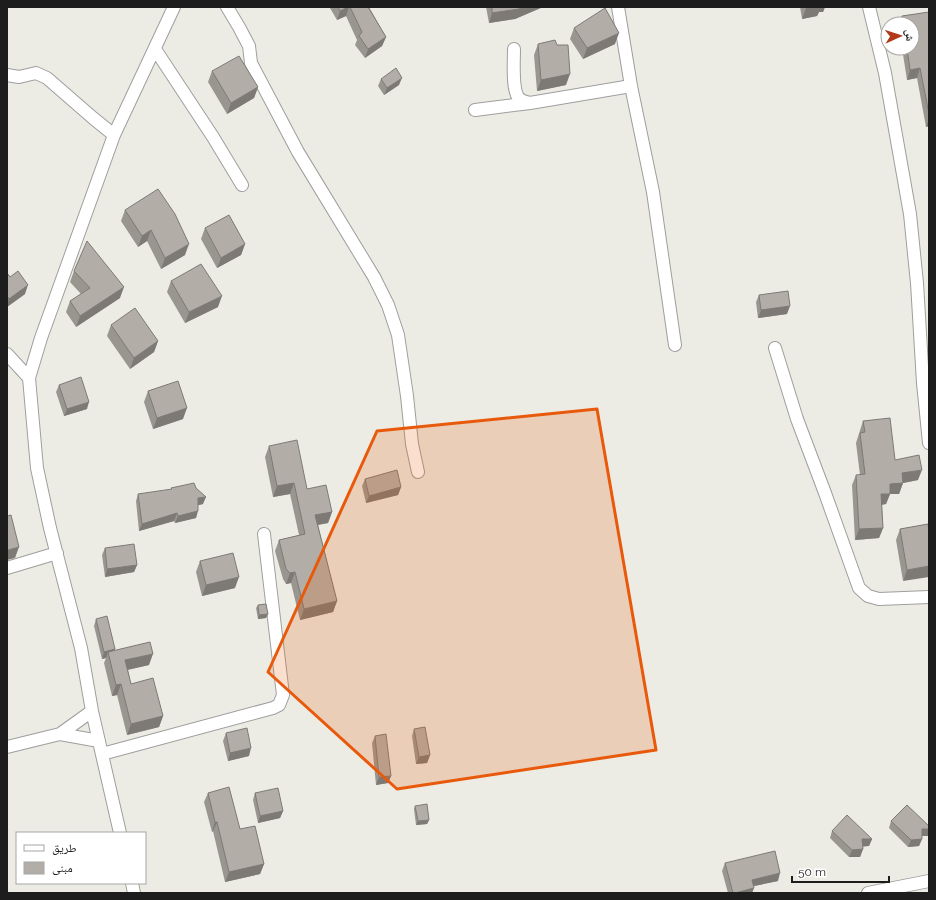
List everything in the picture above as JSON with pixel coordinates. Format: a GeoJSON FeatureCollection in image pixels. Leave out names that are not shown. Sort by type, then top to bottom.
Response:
{"type":"FeatureCollection","features":[{"type":"Feature","properties":{"kind":"street"},"geometry":{"type":"LineString","coordinates":[[120,832],[92,711],[81,648],[50,528],[37,468],[28,378],[114,135],[174,7]]}},
{"type":"Feature","properties":{"kind":"street"},"geometry":{"type":"LineString","coordinates":[[227,7],[249,46],[251,63],[298,152],[374,277],[388,305],[398,335],[412,444],[418,472]]}},
{"type":"Feature","properties":{"kind":"street"},"geometry":{"type":"LineString","coordinates":[[618,7],[631,86],[653,192],[675,345]]}},
{"type":"Feature","properties":{"kind":"street"},"geometry":{"type":"LineString","coordinates":[[869,7],[886,80],[910,214],[918,283],[923,383],[929,443]]}},
{"type":"Feature","properties":{"kind":"street"},"geometry":{"type":"LineString","coordinates":[[155,49],[213,137],[242,185]]}},
{"type":"Feature","properties":{"kind":"street"},"geometry":{"type":"LineString","coordinates":[[514,49],[515,81],[518,97],[530,103]]}},
{"type":"Feature","properties":{"kind":"street"},"geometry":{"type":"LineString","coordinates":[[7,75],[19,77],[36,74],[47,78],[114,135]]}},
{"type":"Feature","properties":{"kind":"street"},"geometry":{"type":"LineString","coordinates":[[475,110],[530,103],[631,86]]}},
{"type":"Feature","properties":{"kind":"street"},"geometry":{"type":"LineString","coordinates":[[775,348],[797,419],[859,588],[868,596],[879,599],[929,597]]}},
{"type":"Feature","properties":{"kind":"street"},"geometry":{"type":"LineString","coordinates":[[7,354],[28,378]]}},
{"type":"Feature","properties":{"kind":"street"},"geometry":{"type":"LineString","coordinates":[[102,754],[273,708],[279,705],[283,695],[264,534]]}},
{"type":"Feature","properties":{"kind":"street"},"geometry":{"type":"LineString","coordinates":[[7,568],[57,552]]}},
{"type":"Feature","properties":{"kind":"street"},"geometry":{"type":"LineString","coordinates":[[7,747],[60,734],[92,711]]}},
{"type":"Feature","properties":{"kind":"street"},"geometry":{"type":"LineString","coordinates":[[60,734],[99,741]]}},
{"type":"Feature","properties":{"kind":"street"},"geometry":{"type":"LineString","coordinates":[[868,893],[929,881]]}},
{"type":"Feature","properties":{"kind":"highlighted area"},"geometry":{"type":"Polygon","coordinates":[[[597,409],[656,750],[397,789],[268,672],[377,431],[597,409]]]}},
{"type":"Feature","properties":{"kind":"building"},"geometry":{"type":"Polygon","coordinates":[[[338,7],[348,7],[340,11],[338,7]]]}},
{"type":"Feature","properties":{"kind":"building"},"geometry":{"type":"Polygon","coordinates":[[[350,7],[368,7],[386,37],[368,49],[359,36],[362,32],[350,7]]]}},
{"type":"Feature","properties":{"kind":"building"},"geometry":{"type":"Polygon","coordinates":[[[492,7],[523,7],[519,9],[492,13],[492,7]]]}},
{"type":"Feature","properties":{"kind":"building"},"geometry":{"type":"Polygon","coordinates":[[[605,8],[619,33],[587,48],[574,28],[605,8]]]}},
{"type":"Feature","properties":{"kind":"building"},"geometry":{"type":"Polygon","coordinates":[[[929,12],[929,114],[920,68],[910,70],[908,56],[920,56],[920,16],[902,16],[929,12]]]}},
{"type":"Feature","properties":{"kind":"building"},"geometry":{"type":"Polygon","coordinates":[[[555,40],[557,45],[568,45],[570,74],[541,80],[538,44],[555,40]]]}},
{"type":"Feature","properties":{"kind":"building"},"geometry":{"type":"Polygon","coordinates":[[[239,56],[258,87],[231,103],[212,71],[239,56]]]}},
{"type":"Feature","properties":{"kind":"building"},"geometry":{"type":"Polygon","coordinates":[[[396,68],[402,78],[387,88],[381,79],[396,68]]]}},
{"type":"Feature","properties":{"kind":"building"},"geometry":{"type":"Polygon","coordinates":[[[158,189],[175,214],[189,244],[165,258],[151,230],[142,236],[125,210],[158,189]]]}},
{"type":"Feature","properties":{"kind":"building"},"geometry":{"type":"Polygon","coordinates":[[[229,215],[245,244],[221,258],[205,228],[229,215]]]}},
{"type":"Feature","properties":{"kind":"building"},"geometry":{"type":"Polygon","coordinates":[[[87,241],[124,287],[80,316],[70,301],[90,288],[74,271],[87,241]]]}},
{"type":"Feature","properties":{"kind":"building"},"geometry":{"type":"Polygon","coordinates":[[[201,264],[222,296],[189,312],[171,281],[201,264]]]}},
{"type":"Feature","properties":{"kind":"building"},"geometry":{"type":"Polygon","coordinates":[[[18,271],[28,285],[9,299],[7,296],[7,273],[10,277],[18,271]]]}},
{"type":"Feature","properties":{"kind":"building"},"geometry":{"type":"Polygon","coordinates":[[[788,291],[790,306],[761,310],[759,295],[788,291]]]}},
{"type":"Feature","properties":{"kind":"building"},"geometry":{"type":"Polygon","coordinates":[[[135,308],[158,341],[134,358],[111,325],[135,308]]]}},
{"type":"Feature","properties":{"kind":"building"},"geometry":{"type":"Polygon","coordinates":[[[81,377],[89,402],[67,409],[59,385],[81,377]]]}},
{"type":"Feature","properties":{"kind":"building"},"geometry":{"type":"Polygon","coordinates":[[[178,381],[187,408],[157,418],[148,391],[178,381]]]}},
{"type":"Feature","properties":{"kind":"building"},"geometry":{"type":"Polygon","coordinates":[[[890,418],[895,460],[919,455],[922,470],[902,473],[903,483],[890,484],[890,494],[881,494],[883,528],[859,529],[856,475],[865,474],[860,433],[865,432],[863,421],[890,418]]]}},
{"type":"Feature","properties":{"kind":"building"},"geometry":{"type":"Polygon","coordinates":[[[297,440],[307,489],[326,485],[332,512],[315,515],[337,601],[304,609],[295,572],[290,573],[286,569],[279,540],[305,534],[294,483],[277,486],[269,446],[297,440]]]}},
{"type":"Feature","properties":{"kind":"building"},"geometry":{"type":"Polygon","coordinates":[[[397,470],[401,487],[369,496],[365,479],[397,470]]]}},
{"type":"Feature","properties":{"kind":"building"},"geometry":{"type":"Polygon","coordinates":[[[194,483],[196,488],[206,497],[198,498],[198,511],[178,516],[177,513],[142,524],[138,494],[172,489],[171,488],[194,483]]]}},
{"type":"Feature","properties":{"kind":"building"},"geometry":{"type":"Polygon","coordinates":[[[11,515],[19,547],[8,550],[7,552],[7,516],[11,515]]]}},
{"type":"Feature","properties":{"kind":"building"},"geometry":{"type":"Polygon","coordinates":[[[928,524],[929,566],[907,570],[900,529],[928,524]]]}},
{"type":"Feature","properties":{"kind":"building"},"geometry":{"type":"Polygon","coordinates":[[[134,544],[137,565],[107,569],[105,548],[134,544]]]}},
{"type":"Feature","properties":{"kind":"building"},"geometry":{"type":"Polygon","coordinates":[[[233,553],[239,577],[206,585],[200,561],[233,553]]]}},
{"type":"Feature","properties":{"kind":"building"},"geometry":{"type":"Polygon","coordinates":[[[266,604],[268,614],[259,615],[258,605],[266,604]]]}},
{"type":"Feature","properties":{"kind":"building"},"geometry":{"type":"Polygon","coordinates":[[[107,616],[115,649],[104,652],[96,619],[107,616]]]}},
{"type":"Feature","properties":{"kind":"building"},"geometry":{"type":"Polygon","coordinates":[[[150,642],[153,654],[125,660],[131,684],[153,678],[163,716],[131,724],[121,684],[116,685],[108,652],[150,642]]]}},
{"type":"Feature","properties":{"kind":"building"},"geometry":{"type":"Polygon","coordinates":[[[425,727],[430,755],[419,757],[414,729],[425,727]]]}},
{"type":"Feature","properties":{"kind":"building"},"geometry":{"type":"Polygon","coordinates":[[[247,728],[251,748],[230,753],[226,733],[247,728]]]}},
{"type":"Feature","properties":{"kind":"building"},"geometry":{"type":"Polygon","coordinates":[[[386,734],[391,776],[379,777],[375,736],[386,734]]]}},
{"type":"Feature","properties":{"kind":"building"},"geometry":{"type":"Polygon","coordinates":[[[229,787],[240,829],[255,826],[264,864],[229,872],[217,822],[215,822],[208,793],[229,787]]]}},
{"type":"Feature","properties":{"kind":"building"},"geometry":{"type":"Polygon","coordinates":[[[278,788],[283,811],[260,816],[255,793],[278,788]]]}},
{"type":"Feature","properties":{"kind":"building"},"geometry":{"type":"Polygon","coordinates":[[[427,804],[429,820],[418,821],[415,806],[427,804]]]}},
{"type":"Feature","properties":{"kind":"building"},"geometry":{"type":"Polygon","coordinates":[[[907,805],[929,826],[929,829],[922,829],[922,839],[911,840],[891,821],[907,805]]]}},
{"type":"Feature","properties":{"kind":"building"},"geometry":{"type":"Polygon","coordinates":[[[847,815],[872,839],[862,839],[863,849],[852,850],[832,831],[847,815]]]}},
{"type":"Feature","properties":{"kind":"building"},"geometry":{"type":"Polygon","coordinates":[[[775,851],[780,873],[752,880],[754,888],[733,893],[725,863],[775,851]]]}}]}
